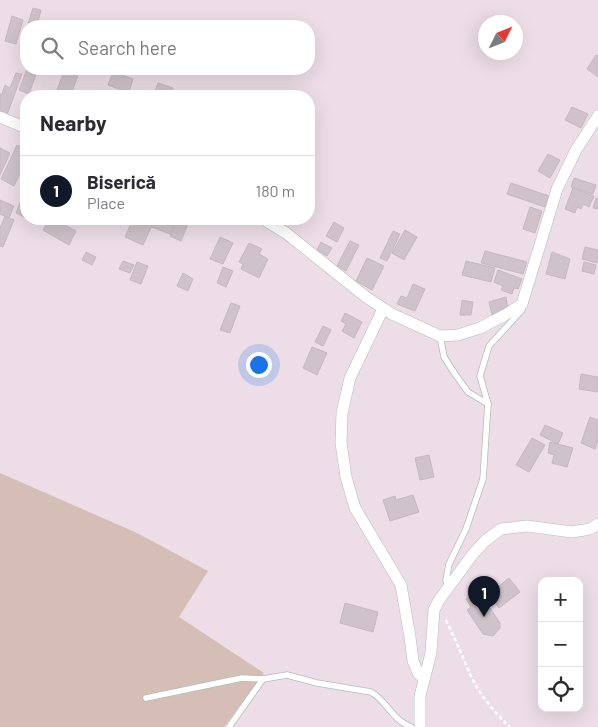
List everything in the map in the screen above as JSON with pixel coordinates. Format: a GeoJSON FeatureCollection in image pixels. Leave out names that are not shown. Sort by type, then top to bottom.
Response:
{"type":"FeatureCollection","features":[{"type":"Feature","properties":{"kind":"street"},"geometry":{"type":"LineString","coordinates":[[273,225],[286,233],[383,309],[440,336],[458,335],[480,328],[522,304],[557,189],[576,150],[598,116]]}},
{"type":"Feature","properties":{"kind":"street"},"geometry":{"type":"LineString","coordinates":[[0,117],[20,125]]}},
{"type":"Feature","properties":{"kind":"street"},"geometry":{"type":"LineString","coordinates":[[383,309],[350,378],[342,413],[341,442],[346,477],[355,508],[401,585],[413,661],[418,673],[424,678]]}},
{"type":"Feature","properties":{"kind":"street"},"geometry":{"type":"LineString","coordinates":[[416,727],[420,696],[430,653],[434,610],[472,554],[501,529],[527,526],[572,532],[590,529],[598,524]]}},
{"type":"Feature","properties":{"kind":"lane"},"geometry":{"type":"LineString","coordinates":[[448,587],[446,580],[449,564],[466,529],[483,479],[488,404],[480,376],[489,346],[522,310],[522,304]]}},
{"type":"Feature","properties":{"kind":"lane"},"geometry":{"type":"LineString","coordinates":[[440,336],[444,357],[454,374],[468,392],[488,404]]}},
{"type":"Feature","properties":{"kind":"lane"},"geometry":{"type":"LineString","coordinates":[[146,698],[242,678],[263,679],[287,675],[317,684],[366,690],[378,696],[400,723],[416,727]]}},
{"type":"Feature","properties":{"kind":"lane"},"geometry":{"type":"LineString","coordinates":[[229,727],[263,679]]}},
{"type":"Feature","properties":{"kind":"path"},"geometry":{"type":"LineString","coordinates":[[443,615],[471,676],[495,714],[510,727]]}},
{"type":"Feature","properties":{"kind":"shaded area"},"geometry":{"type":"Polygon","coordinates":[[[0,473],[137,533],[208,571],[179,617],[264,673],[224,727],[0,727],[0,473]]]}},
{"type":"Feature","properties":{"kind":"building"},"geometry":{"type":"Polygon","coordinates":[[[33,8],[41,10],[38,20],[29,20],[33,8]]]}},
{"type":"Feature","properties":{"kind":"building"},"geometry":{"type":"Polygon","coordinates":[[[12,16],[23,20],[20,20],[20,30],[16,44],[5,41],[12,16]]]}},
{"type":"Feature","properties":{"kind":"building"},"geometry":{"type":"Polygon","coordinates":[[[596,55],[598,56],[598,77],[587,69],[596,55]]]}},
{"type":"Feature","properties":{"kind":"building"},"geometry":{"type":"Polygon","coordinates":[[[16,73],[20,74],[22,75],[7,115],[0,113],[0,94],[2,94],[5,85],[10,88],[16,73]]]}},
{"type":"Feature","properties":{"kind":"building"},"geometry":{"type":"Polygon","coordinates":[[[25,75],[36,75],[30,90],[19,90],[25,75]]]}},
{"type":"Feature","properties":{"kind":"building"},"geometry":{"type":"Polygon","coordinates":[[[63,75],[78,75],[73,90],[57,90],[63,75]]]}},
{"type":"Feature","properties":{"kind":"building"},"geometry":{"type":"Polygon","coordinates":[[[112,75],[122,75],[133,79],[130,90],[121,90],[108,85],[112,75]]]}},
{"type":"Feature","properties":{"kind":"building"},"geometry":{"type":"Polygon","coordinates":[[[158,83],[173,88],[172,90],[155,90],[158,83]]]}},
{"type":"Feature","properties":{"kind":"building"},"geometry":{"type":"Polygon","coordinates":[[[572,107],[588,114],[581,128],[565,120],[572,107]]]}},
{"type":"Feature","properties":{"kind":"building"},"geometry":{"type":"Polygon","coordinates":[[[17,145],[20,146],[20,173],[14,186],[1,179],[17,145]]]}},
{"type":"Feature","properties":{"kind":"building"},"geometry":{"type":"Polygon","coordinates":[[[0,148],[10,153],[0,175],[0,148]]]}},
{"type":"Feature","properties":{"kind":"building"},"geometry":{"type":"Polygon","coordinates":[[[548,154],[560,160],[550,178],[538,171],[548,154]]]}},
{"type":"Feature","properties":{"kind":"building"},"geometry":{"type":"Polygon","coordinates":[[[574,178],[596,185],[593,194],[571,187],[574,178]]]}},
{"type":"Feature","properties":{"kind":"building"},"geometry":{"type":"Polygon","coordinates":[[[511,183],[549,196],[545,207],[507,194],[511,183]]]}},
{"type":"Feature","properties":{"kind":"building"},"geometry":{"type":"Polygon","coordinates":[[[573,188],[594,196],[589,207],[583,204],[581,209],[577,207],[575,213],[565,209],[573,188]]]}},
{"type":"Feature","properties":{"kind":"building"},"geometry":{"type":"Polygon","coordinates":[[[596,198],[598,199],[598,209],[593,208],[596,198]]]}},
{"type":"Feature","properties":{"kind":"building"},"geometry":{"type":"Polygon","coordinates":[[[0,200],[14,206],[9,218],[0,214],[0,200]]]}},
{"type":"Feature","properties":{"kind":"building"},"geometry":{"type":"Polygon","coordinates":[[[20,203],[20,215],[16,213],[20,203]]]}},
{"type":"Feature","properties":{"kind":"building"},"geometry":{"type":"Polygon","coordinates":[[[530,207],[542,211],[535,233],[523,229],[530,207]]]}},
{"type":"Feature","properties":{"kind":"building"},"geometry":{"type":"Polygon","coordinates":[[[5,216],[14,220],[3,247],[0,246],[0,228],[5,216]]]}},
{"type":"Feature","properties":{"kind":"building"},"geometry":{"type":"Polygon","coordinates":[[[334,222],[344,228],[337,242],[326,236],[334,222]]]}},
{"type":"Feature","properties":{"kind":"building"},"geometry":{"type":"Polygon","coordinates":[[[46,225],[65,225],[76,231],[69,245],[43,230],[46,225]]]}},
{"type":"Feature","properties":{"kind":"building"},"geometry":{"type":"Polygon","coordinates":[[[130,225],[152,225],[143,245],[125,237],[130,225]]]}},
{"type":"Feature","properties":{"kind":"building"},"geometry":{"type":"Polygon","coordinates":[[[153,225],[174,225],[170,234],[152,227],[153,225]]]}},
{"type":"Feature","properties":{"kind":"building"},"geometry":{"type":"Polygon","coordinates":[[[175,225],[188,225],[181,241],[170,236],[175,225]]]}},
{"type":"Feature","properties":{"kind":"building"},"geometry":{"type":"Polygon","coordinates":[[[405,230],[417,237],[404,260],[392,253],[405,230]]]}},
{"type":"Feature","properties":{"kind":"building"},"geometry":{"type":"Polygon","coordinates":[[[393,231],[400,234],[387,261],[380,258],[393,231]]]}},
{"type":"Feature","properties":{"kind":"building"},"geometry":{"type":"Polygon","coordinates":[[[220,237],[233,243],[223,264],[210,259],[220,237]]]}},
{"type":"Feature","properties":{"kind":"building"},"geometry":{"type":"Polygon","coordinates":[[[350,241],[359,245],[346,271],[337,266],[350,241]]]}},
{"type":"Feature","properties":{"kind":"building"},"geometry":{"type":"Polygon","coordinates":[[[321,242],[332,248],[327,256],[317,250],[321,242]]]}},
{"type":"Feature","properties":{"kind":"building"},"geometry":{"type":"Polygon","coordinates":[[[249,243],[262,249],[259,254],[268,259],[259,278],[241,269],[243,264],[239,262],[249,243]]]}},
{"type":"Feature","properties":{"kind":"building"},"geometry":{"type":"Polygon","coordinates":[[[585,247],[598,250],[597,263],[582,259],[585,247]]]}},
{"type":"Feature","properties":{"kind":"building"},"geometry":{"type":"Polygon","coordinates":[[[485,251],[527,262],[523,274],[481,263],[485,251]]]}},
{"type":"Feature","properties":{"kind":"building"},"geometry":{"type":"Polygon","coordinates":[[[86,252],[96,257],[92,265],[82,260],[86,252]]]}},
{"type":"Feature","properties":{"kind":"building"},"geometry":{"type":"Polygon","coordinates":[[[552,252],[570,259],[565,279],[546,274],[552,252]]]}},
{"type":"Feature","properties":{"kind":"building"},"geometry":{"type":"Polygon","coordinates":[[[367,258],[384,266],[372,290],[356,281],[367,258]]]}},
{"type":"Feature","properties":{"kind":"building"},"geometry":{"type":"Polygon","coordinates":[[[123,261],[134,265],[130,273],[119,269],[123,261]]]}},
{"type":"Feature","properties":{"kind":"building"},"geometry":{"type":"Polygon","coordinates":[[[466,261],[495,268],[491,282],[462,275],[466,261]]]}},
{"type":"Feature","properties":{"kind":"building"},"geometry":{"type":"Polygon","coordinates":[[[137,262],[148,266],[141,284],[130,280],[137,262]]]}},
{"type":"Feature","properties":{"kind":"building"},"geometry":{"type":"Polygon","coordinates":[[[584,262],[596,265],[594,274],[582,271],[584,262]]]}},
{"type":"Feature","properties":{"kind":"building"},"geometry":{"type":"Polygon","coordinates":[[[223,267],[233,271],[226,287],[217,283],[223,267]]]}},
{"type":"Feature","properties":{"kind":"building"},"geometry":{"type":"Polygon","coordinates":[[[498,270],[522,279],[518,289],[514,288],[512,294],[501,290],[503,286],[494,282],[498,270]]]}},
{"type":"Feature","properties":{"kind":"building"},"geometry":{"type":"Polygon","coordinates":[[[183,273],[193,279],[188,291],[177,286],[183,273]]]}},
{"type":"Feature","properties":{"kind":"building"},"geometry":{"type":"Polygon","coordinates":[[[413,284],[425,289],[415,311],[397,304],[401,296],[407,298],[413,284]]]}},
{"type":"Feature","properties":{"kind":"building"},"geometry":{"type":"Polygon","coordinates":[[[506,297],[508,310],[492,315],[489,302],[506,297]]]}},
{"type":"Feature","properties":{"kind":"building"},"geometry":{"type":"Polygon","coordinates":[[[462,300],[473,302],[471,315],[460,315],[462,300]]]}},
{"type":"Feature","properties":{"kind":"building"},"geometry":{"type":"Polygon","coordinates":[[[231,303],[240,306],[230,333],[220,330],[231,303]]]}},
{"type":"Feature","properties":{"kind":"building"},"geometry":{"type":"Polygon","coordinates":[[[345,313],[362,322],[354,338],[342,331],[346,324],[341,321],[345,313]]]}},
{"type":"Feature","properties":{"kind":"building"},"geometry":{"type":"Polygon","coordinates":[[[323,326],[331,330],[323,346],[315,342],[323,326]]]}},
{"type":"Feature","properties":{"kind":"building"},"geometry":{"type":"Polygon","coordinates":[[[312,347],[327,353],[317,375],[303,368],[312,347]]]}},
{"type":"Feature","properties":{"kind":"building"},"geometry":{"type":"Polygon","coordinates":[[[581,374],[598,377],[598,392],[579,389],[581,374]]]}},
{"type":"Feature","properties":{"kind":"building"},"geometry":{"type":"Polygon","coordinates":[[[590,417],[598,420],[598,440],[595,449],[581,443],[590,417]]]}},
{"type":"Feature","properties":{"kind":"building"},"geometry":{"type":"Polygon","coordinates":[[[545,425],[563,433],[558,444],[540,435],[545,425]]]}},
{"type":"Feature","properties":{"kind":"building"},"geometry":{"type":"Polygon","coordinates":[[[532,438],[545,445],[529,472],[516,465],[532,438]]]}},
{"type":"Feature","properties":{"kind":"building"},"geometry":{"type":"Polygon","coordinates":[[[550,442],[573,448],[567,467],[552,463],[554,455],[548,453],[550,442]]]}},
{"type":"Feature","properties":{"kind":"building"},"geometry":{"type":"Polygon","coordinates":[[[429,455],[434,477],[420,480],[415,458],[429,455]]]}},
{"type":"Feature","properties":{"kind":"building"},"geometry":{"type":"Polygon","coordinates":[[[413,495],[419,512],[390,521],[383,500],[395,496],[396,500],[413,495]]]}},
{"type":"Feature","properties":{"kind":"building"},"geometry":{"type":"Polygon","coordinates":[[[509,578],[520,592],[499,608],[489,594],[509,578]]]}},
{"type":"Feature","properties":{"kind":"building"},"geometry":{"type":"Polygon","coordinates":[[[474,594],[479,603],[484,599],[500,623],[500,628],[493,636],[483,634],[467,610],[471,607],[466,599],[474,594]]]}},
{"type":"Feature","properties":{"kind":"building"},"geometry":{"type":"Polygon","coordinates":[[[345,603],[378,612],[373,632],[340,623],[345,603]]]}},
{"type":"Feature","properties":{"kind":"place","name":"Biserică"},"geometry":{"type":"Point","coordinates":[484,617]}}]}
